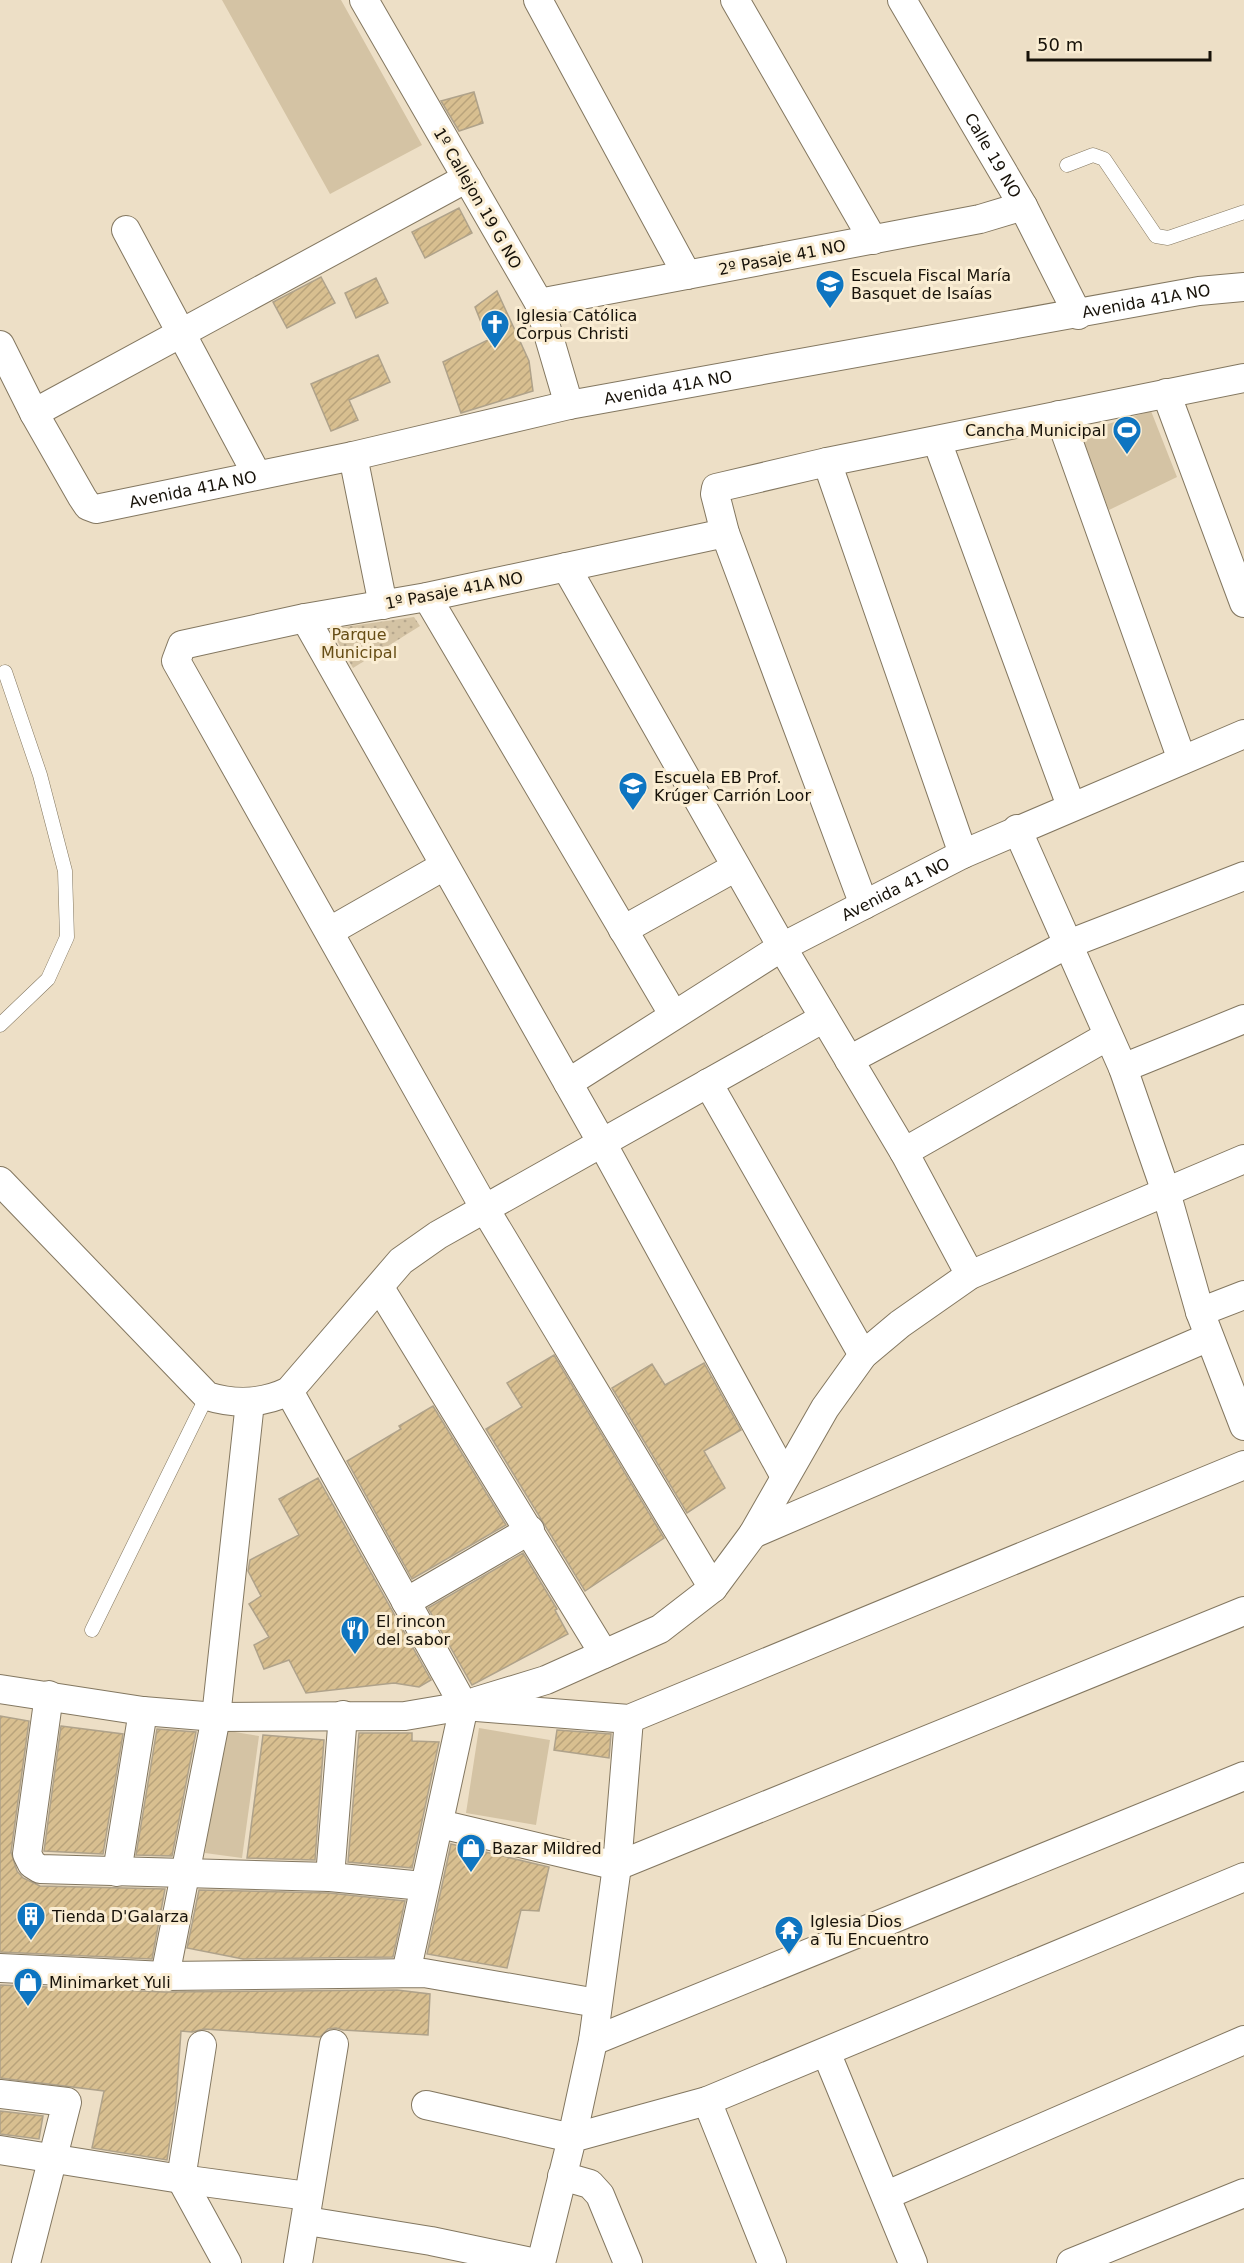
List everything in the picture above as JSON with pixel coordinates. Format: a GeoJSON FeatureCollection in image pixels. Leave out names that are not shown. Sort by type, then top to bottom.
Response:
{"type":"FeatureCollection","features":[{"type":"Feature","properties":{"kind":"street","name":"1º Callejon 19 G NO"},"geometry":{"type":"LineString","coordinates":[[364,0],[539,303],[569,405]]}},
{"type":"Feature","properties":{"kind":"street"},"geometry":{"type":"LineString","coordinates":[[538,0],[687,275]]}},
{"type":"Feature","properties":{"kind":"street"},"geometry":{"type":"LineString","coordinates":[[735,0],[873,240]]}},
{"type":"Feature","properties":{"kind":"street","name":"Calle 19 NO"},"geometry":{"type":"LineString","coordinates":[[902,0],[1023,206],[1078,315]]}},
{"type":"Feature","properties":{"kind":"street"},"geometry":{"type":"LineString","coordinates":[[0,345],[34,413],[467,178]]}},
{"type":"Feature","properties":{"kind":"street","name":"2º Pasaje 41 NO"},"geometry":{"type":"LineString","coordinates":[[539,303],[980,219],[1023,206]]}},
{"type":"Feature","properties":{"kind":"street"},"geometry":{"type":"LineString","coordinates":[[126,230],[257,475]]}},
{"type":"Feature","properties":{"kind":"street","name":"Avenida 41A NO"},"geometry":{"type":"LineString","coordinates":[[34,413],[88,506],[96,509],[353,456],[569,405],[1078,315],[1199,291],[1244,287]]}},
{"type":"Feature","properties":{"kind":"street"},"geometry":{"type":"LineString","coordinates":[[864,905],[725,533],[715,494],[716,488],[827,462],[1244,378]]}},
{"type":"Feature","properties":{"kind":"street"},"geometry":{"type":"LineString","coordinates":[[1166,393],[1244,603]]}},
{"type":"Feature","properties":{"kind":"street"},"geometry":{"type":"LineString","coordinates":[[1059,415],[1182,760]]}},
{"type":"Feature","properties":{"kind":"street"},"geometry":{"type":"LineString","coordinates":[[937,441],[1071,806]]}},
{"type":"Feature","properties":{"kind":"street"},"geometry":{"type":"LineString","coordinates":[[353,456],[383,604]]}},
{"type":"Feature","properties":{"kind":"street"},"geometry":{"type":"LineString","coordinates":[[827,462],[963,854]]}},
{"type":"Feature","properties":{"kind":"street","name":"1º Pasaje 41A NO"},"geometry":{"type":"LineString","coordinates":[[330,931],[176,661],[182,645],[305,618],[427,597],[725,533]]}},
{"type":"Feature","properties":{"kind":"street"},"geometry":{"type":"LineString","coordinates":[[566,567],[782,947],[904,1152],[970,1275]]}},
{"type":"Feature","properties":{"kind":"street"},"geometry":{"type":"LineString","coordinates":[[427,597],[673,1014]]}},
{"type":"Feature","properties":{"kind":"street"},"geometry":{"type":"LineString","coordinates":[[305,618],[602,1143],[784,1475]]}},
{"type":"Feature","properties":{"kind":"street","name":"Avenida 41 NO"},"geometry":{"type":"LineString","coordinates":[[568,1083],[673,1014],[782,947],[963,854],[1017,829],[1244,734]]}},
{"type":"Feature","properties":{"kind":"street"},"geometry":{"type":"LineString","coordinates":[[1017,829],[1066,945],[1123,1068],[1166,1192],[1204,1325],[1244,1426]]}},
{"type":"Feature","properties":{"kind":"street"},"geometry":{"type":"LineString","coordinates":[[444,866],[330,931],[485,1209],[713,1588]]}},
{"type":"Feature","properties":{"kind":"street"},"geometry":{"type":"LineString","coordinates":[[623,930],[736,867]]}},
{"type":"Feature","properties":{"kind":"street"},"geometry":{"type":"LineString","coordinates":[[849,1060],[1066,945],[1244,876]]}},
{"type":"Feature","properties":{"kind":"street"},"geometry":{"type":"LineString","coordinates":[[0,1181],[207,1396],[224,1402],[271,1400],[290,1391],[401,1261],[438,1235],[824,1018]]}},
{"type":"Feature","properties":{"kind":"street"},"geometry":{"type":"LineString","coordinates":[[1123,1068],[1244,1019]]}},
{"type":"Feature","properties":{"kind":"street"},"geometry":{"type":"LineString","coordinates":[[904,1152],[1108,1036]]}},
{"type":"Feature","properties":{"kind":"street"},"geometry":{"type":"LineString","coordinates":[[708,1083],[863,1355]]}},
{"type":"Feature","properties":{"kind":"street"},"geometry":{"type":"LineString","coordinates":[[0,1689],[143,1711],[216,1717],[405,1716],[464,1706],[546,1680],[660,1629],[713,1588],[753,1534],[784,1475],[825,1408],[863,1355],[900,1324],[970,1275],[1244,1159]]}},
{"type":"Feature","properties":{"kind":"street"},"geometry":{"type":"LineString","coordinates":[[380,1288],[604,1654]]}},
{"type":"Feature","properties":{"kind":"street"},"geometry":{"type":"LineString","coordinates":[[753,1534],[1204,1325],[1244,1295]]}},
{"type":"Feature","properties":{"kind":"street"},"geometry":{"type":"LineString","coordinates":[[290,1391],[464,1706],[440,1824],[423,1886],[406,1973]]}},
{"type":"Feature","properties":{"kind":"street"},"geometry":{"type":"LineString","coordinates":[[165,1976],[216,1717],[250,1402]]}},
{"type":"Feature","properties":{"kind":"street"},"geometry":{"type":"LineString","coordinates":[[464,1706],[629,1719],[1244,1465]]}},
{"type":"Feature","properties":{"kind":"street"},"geometry":{"type":"LineString","coordinates":[[406,1602],[530,1530]]}},
{"type":"Feature","properties":{"kind":"street"},"geometry":{"type":"LineString","coordinates":[[440,1824],[617,1866],[1244,1611]]}},
{"type":"Feature","properties":{"kind":"street"},"geometry":{"type":"LineString","coordinates":[[49,1695],[27,1854],[32,1864],[40,1869],[330,1877],[423,1886]]}},
{"type":"Feature","properties":{"kind":"street"},"geometry":{"type":"LineString","coordinates":[[117,1872],[143,1711]]}},
{"type":"Feature","properties":{"kind":"street"},"geometry":{"type":"LineString","coordinates":[[330,1877],[343,1715]]}},
{"type":"Feature","properties":{"kind":"street"},"geometry":{"type":"LineString","coordinates":[[0,2150],[181,2179],[538,2263],[572,2138],[593,2041],[617,1866],[629,1719]]}},
{"type":"Feature","properties":{"kind":"street"},"geometry":{"type":"LineString","coordinates":[[593,2041],[1244,1776]]}},
{"type":"Feature","properties":{"kind":"street"},"geometry":{"type":"LineString","coordinates":[[426,2105],[572,2138],[707,2101],[1244,1877]]}},
{"type":"Feature","properties":{"kind":"street"},"geometry":{"type":"LineString","coordinates":[[0,1968],[165,1976],[424,1973],[597,2003]]}},
{"type":"Feature","properties":{"kind":"street"},"geometry":{"type":"LineString","coordinates":[[886,2195],[1244,2040]]}},
{"type":"Feature","properties":{"kind":"street"},"geometry":{"type":"LineString","coordinates":[[298,2263],[334,2044]]}},
{"type":"Feature","properties":{"kind":"street"},"geometry":{"type":"LineString","coordinates":[[202,2045],[181,2179],[227,2263]]}},
{"type":"Feature","properties":{"kind":"street"},"geometry":{"type":"LineString","coordinates":[[826,2052],[913,2263]]}},
{"type":"Feature","properties":{"kind":"street"},"geometry":{"type":"LineString","coordinates":[[0,2094],[67,2102],[26,2263]]}},
{"type":"Feature","properties":{"kind":"street"},"geometry":{"type":"LineString","coordinates":[[707,2101],[772,2263]]}},
{"type":"Feature","properties":{"kind":"street"},"geometry":{"type":"LineString","coordinates":[[562,2176],[590,2184],[600,2196],[628,2263]]}},
{"type":"Feature","properties":{"kind":"street"},"geometry":{"type":"LineString","coordinates":[[1071,2263],[1244,2193]]}},
{"type":"Feature","properties":{"kind":"lane"},"geometry":{"type":"LineString","coordinates":[[1067,165],[1093,155],[1104,159],[1156,236],[1168,238],[1244,213]]}},
{"type":"Feature","properties":{"kind":"lane"},"geometry":{"type":"LineString","coordinates":[[0,1025],[48,979],[68,937],[65,871],[40,775],[5,672]]}},
{"type":"Feature","properties":{"kind":"lane"},"geometry":{"type":"LineString","coordinates":[[92,1630],[207,1396]]}},
{"type":"Feature","properties":{"kind":"green space"},"geometry":{"type":"Polygon","coordinates":[[[222,0],[341,0],[422,145],[330,194],[222,0]]]}},
{"type":"Feature","properties":{"kind":"green space","name":"Cancha Municipal"},"geometry":{"type":"Polygon","coordinates":[[[1151,411],[1177,477],[1109,510],[1078,433],[1151,411]]]}},
{"type":"Feature","properties":{"kind":"green space","name":"Parque Municipal"},"geometry":{"type":"Polygon","coordinates":[[[414,617],[420,626],[353,668],[330,629],[414,617]]]}},
{"type":"Feature","properties":{"kind":"green space"},"geometry":{"type":"Polygon","coordinates":[[[479,1728],[550,1740],[536,1825],[466,1813],[479,1728]]]}},
{"type":"Feature","properties":{"kind":"green space"},"geometry":{"type":"Polygon","coordinates":[[[223,1730],[259,1736],[242,1858],[205,1853],[223,1730]]]}},
{"type":"Feature","properties":{"kind":"building"},"geometry":{"type":"Polygon","coordinates":[[[474,92],[483,123],[459,131],[441,101],[474,92]]]}},
{"type":"Feature","properties":{"kind":"building"},"geometry":{"type":"Polygon","coordinates":[[[459,208],[472,233],[425,258],[412,232],[459,208]]]}},
{"type":"Feature","properties":{"kind":"building"},"geometry":{"type":"Polygon","coordinates":[[[321,277],[335,303],[287,328],[273,302],[321,277]]]}},
{"type":"Feature","properties":{"kind":"building"},"geometry":{"type":"Polygon","coordinates":[[[376,278],[388,303],[356,318],[345,293],[376,278]]]}},
{"type":"Feature","properties":{"kind":"building","name":"Iglesia Católica Corpus Christi"},"geometry":{"type":"Polygon","coordinates":[[[497,291],[529,361],[533,391],[461,413],[443,362],[488,340],[475,307],[497,291]]]}},
{"type":"Feature","properties":{"kind":"building"},"geometry":{"type":"Polygon","coordinates":[[[378,355],[390,382],[349,400],[358,420],[331,431],[311,384],[378,355]]]}},
{"type":"Feature","properties":{"kind":"building"},"geometry":{"type":"Polygon","coordinates":[[[554,1355],[664,1538],[585,1591],[486,1429],[522,1407],[507,1383],[554,1355]]]}},
{"type":"Feature","properties":{"kind":"building"},"geometry":{"type":"Polygon","coordinates":[[[704,1363],[741,1430],[704,1451],[725,1488],[687,1513],[612,1388],[652,1364],[665,1385],[704,1363]]]}},
{"type":"Feature","properties":{"kind":"building"},"geometry":{"type":"Polygon","coordinates":[[[433,1406],[506,1525],[412,1579],[347,1461],[401,1429],[399,1426],[433,1406]]]}},
{"type":"Feature","properties":{"kind":"building"},"geometry":{"type":"Polygon","coordinates":[[[318,1478],[431,1680],[419,1687],[394,1683],[306,1693],[289,1660],[264,1669],[254,1645],[269,1637],[249,1604],[261,1596],[248,1571],[250,1560],[299,1535],[279,1499],[318,1478]]]}},
{"type":"Feature","properties":{"kind":"building"},"geometry":{"type":"Polygon","coordinates":[[[523,1553],[557,1609],[555,1610],[568,1634],[472,1685],[428,1608],[523,1553]]]}},
{"type":"Feature","properties":{"kind":"building"},"geometry":{"type":"Polygon","coordinates":[[[0,1716],[29,1721],[11,1852],[17,1871],[23,1878],[40,1886],[165,1889],[152,1959],[0,1952],[0,1716]]]}},
{"type":"Feature","properties":{"kind":"building"},"geometry":{"type":"Polygon","coordinates":[[[61,1726],[123,1734],[103,1854],[44,1851],[61,1726]]]}},
{"type":"Feature","properties":{"kind":"building"},"geometry":{"type":"Polygon","coordinates":[[[157,1729],[196,1732],[172,1856],[136,1855],[157,1729]]]}},
{"type":"Feature","properties":{"kind":"building"},"geometry":{"type":"Polygon","coordinates":[[[557,1730],[611,1734],[609,1758],[554,1750],[557,1730]]]}},
{"type":"Feature","properties":{"kind":"building"},"geometry":{"type":"Polygon","coordinates":[[[359,1733],[412,1733],[412,1741],[439,1742],[412,1868],[348,1862],[359,1733]]]}},
{"type":"Feature","properties":{"kind":"building"},"geometry":{"type":"Polygon","coordinates":[[[263,1735],[324,1740],[315,1860],[247,1858],[263,1735]]]}},
{"type":"Feature","properties":{"kind":"building"},"geometry":{"type":"Polygon","coordinates":[[[451,1844],[549,1867],[539,1911],[521,1910],[507,1968],[427,1954],[451,1844]]]}},
{"type":"Feature","properties":{"kind":"building"},"geometry":{"type":"Polygon","coordinates":[[[199,1890],[329,1893],[405,1901],[393,1957],[243,1959],[187,1948],[199,1890]]]}},
{"type":"Feature","properties":{"kind":"building"},"geometry":{"type":"Polygon","coordinates":[[[0,1985],[165,1992],[397,1990],[430,1994],[428,2035],[336,2028],[328,2029],[320,2037],[204,2029],[192,2032],[181,2031],[176,2102],[167,2160],[92,2148],[104,2091],[0,2078],[0,1985]]]}},
{"type":"Feature","properties":{"kind":"building"},"geometry":{"type":"Polygon","coordinates":[[[0,2111],[43,2116],[39,2139],[0,2134],[0,2111]]]}},
{"type":"Feature","properties":{"kind":"place","name":"Escuela Fiscal María Basquet de Isaías"},"geometry":{"type":"Point","coordinates":[830,310]}},
{"type":"Feature","properties":{"kind":"place","name":"Iglesia Católica Corpus Christi"},"geometry":{"type":"Point","coordinates":[495,350]}},
{"type":"Feature","properties":{"kind":"place","name":"Cancha Municipal"},"geometry":{"type":"Point","coordinates":[1127,456]}},
{"type":"Feature","properties":{"kind":"place","name":"Escuela EB Prof. Krúger Carrión Loor"},"geometry":{"type":"Point","coordinates":[633,812]}},
{"type":"Feature","properties":{"kind":"place","name":"El rincon del sabor"},"geometry":{"type":"Point","coordinates":[355,1656]}},
{"type":"Feature","properties":{"kind":"place","name":"Bazar Mildred"},"geometry":{"type":"Point","coordinates":[471,1874]}},
{"type":"Feature","properties":{"kind":"place","name":"Tienda D'Galarza"},"geometry":{"type":"Point","coordinates":[31,1942]}},
{"type":"Feature","properties":{"kind":"place","name":"Iglesia Dios a Tu Encuentro"},"geometry":{"type":"Point","coordinates":[789,1956]}},
{"type":"Feature","properties":{"kind":"place","name":"Minimarket Yuli"},"geometry":{"type":"Point","coordinates":[28,2008]}}]}
